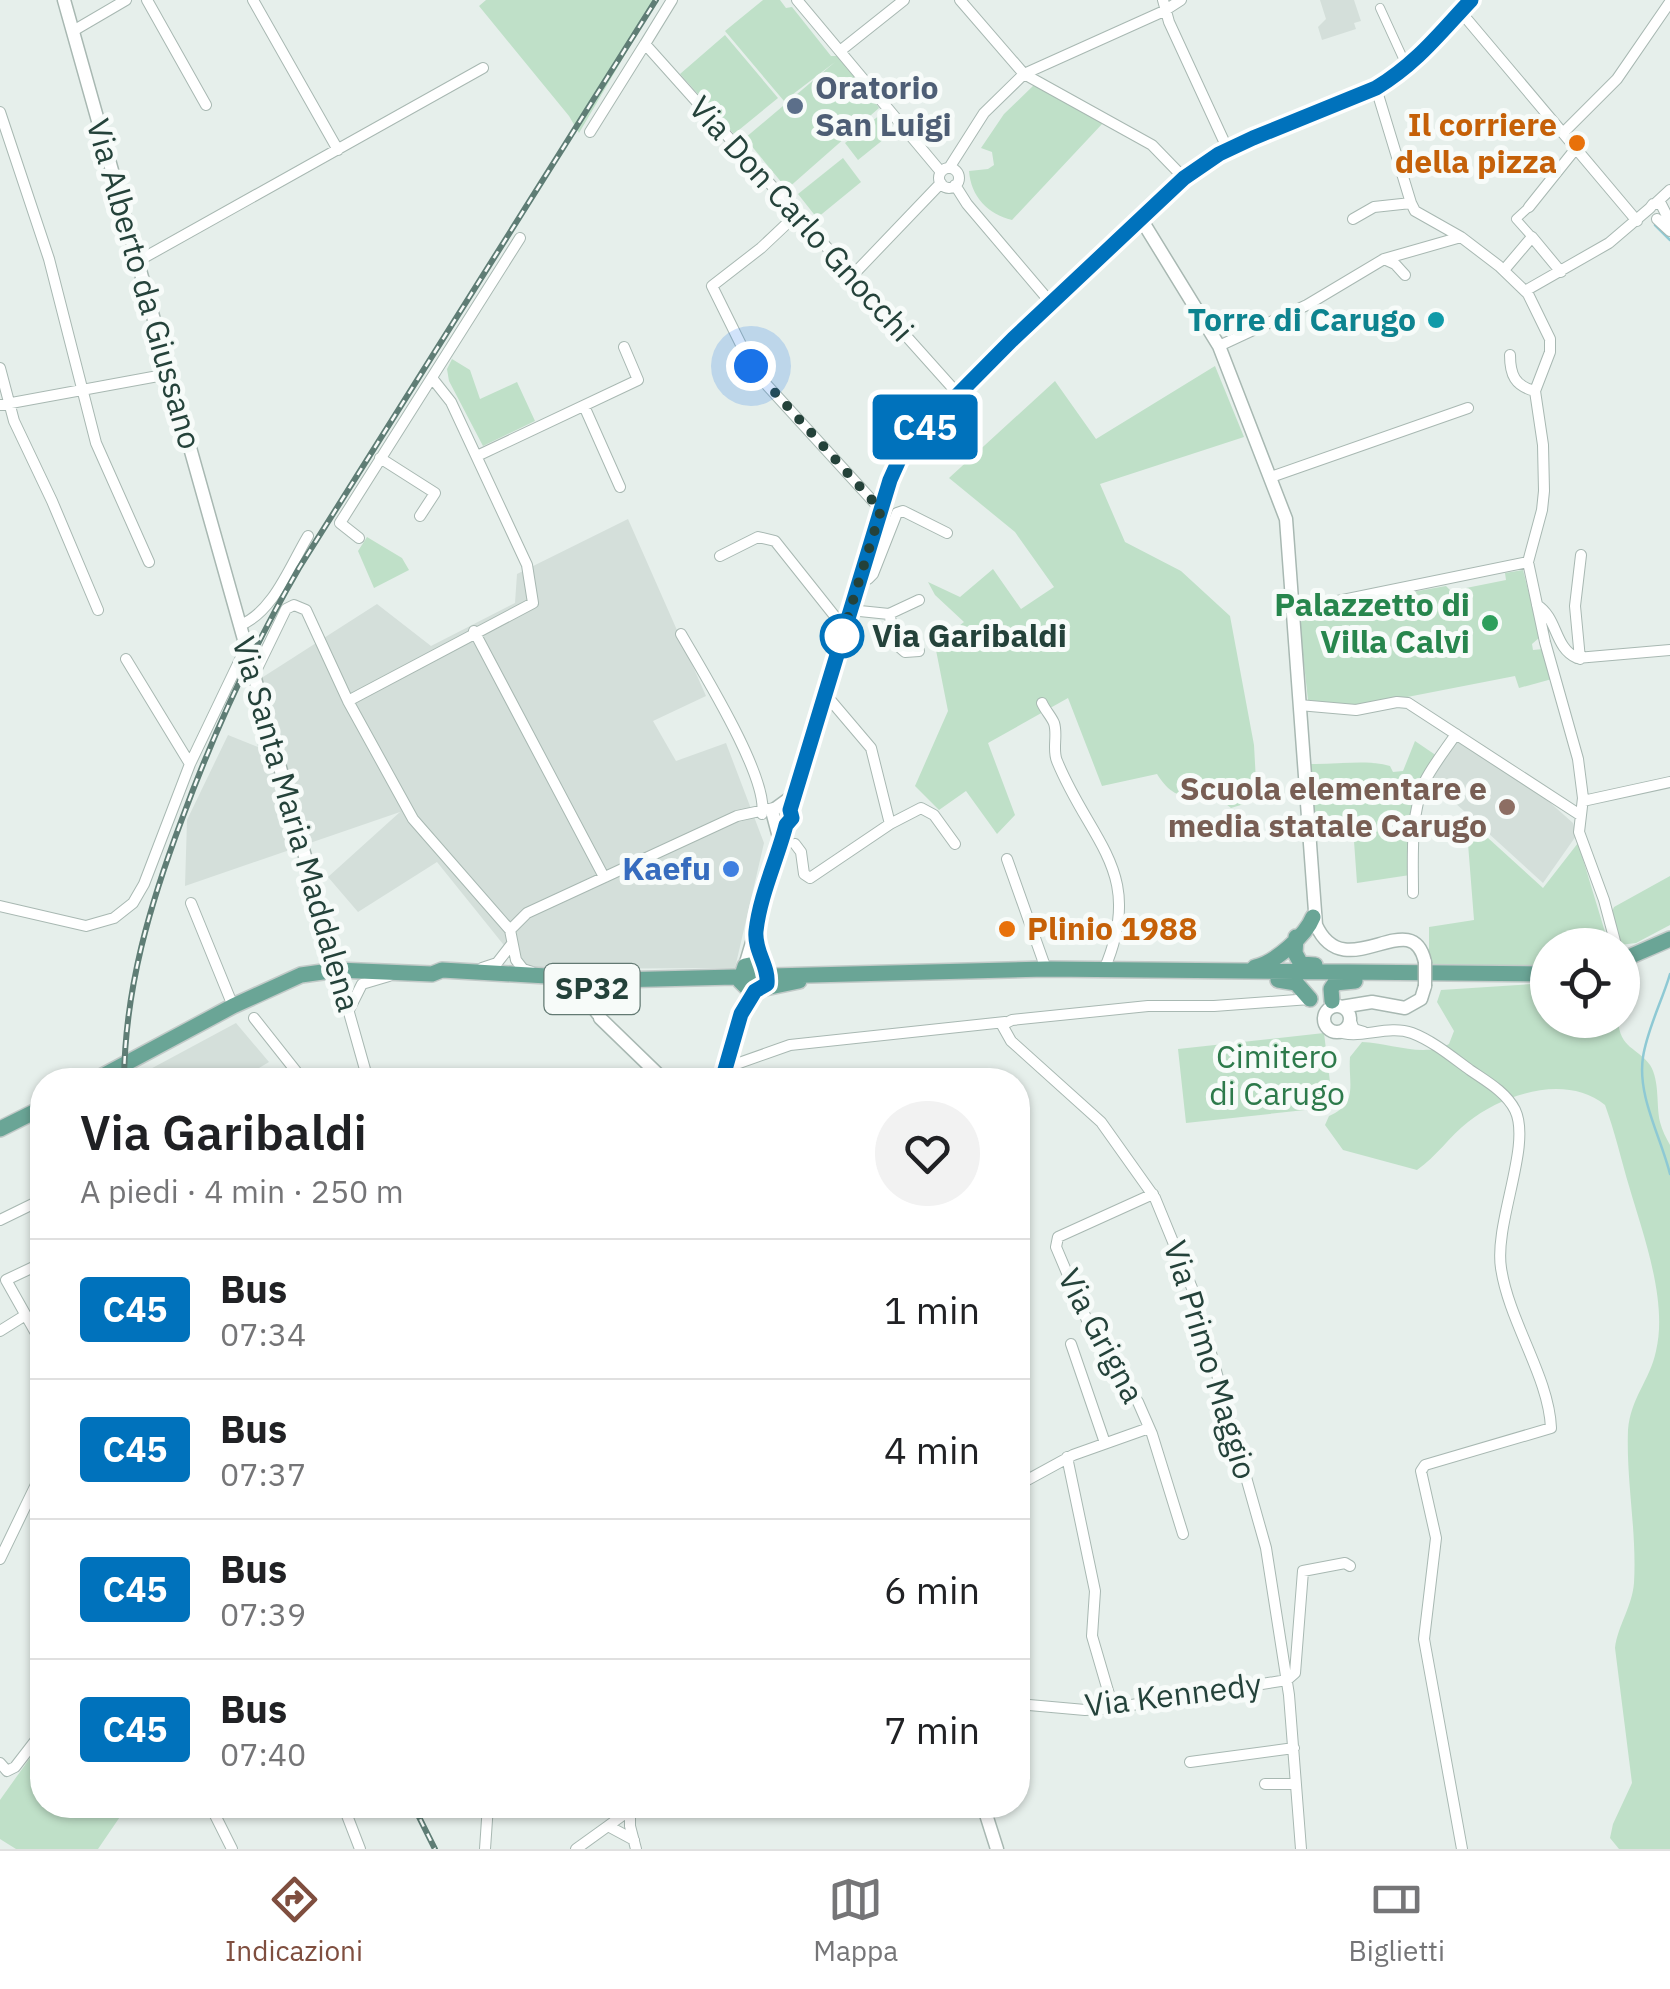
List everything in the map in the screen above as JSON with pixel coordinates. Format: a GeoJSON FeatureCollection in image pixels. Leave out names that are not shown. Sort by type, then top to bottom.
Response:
{"type":"FeatureCollection","features":[{"type":"Feature","properties":{"kind":"main road"},"geometry":{"type":"LineString","coordinates":[[1234,972],[1272,962],[1309,927],[1313,916]]}},
{"type":"Feature","properties":{"kind":"main road"},"geometry":{"type":"LineString","coordinates":[[1296,937],[1295,952],[1301,964],[1376,967],[1388,973]]}},
{"type":"Feature","properties":{"kind":"main road"},"geometry":{"type":"LineString","coordinates":[[1640,953],[1670,940]]}},
{"type":"Feature","properties":{"kind":"main road"},"geometry":{"type":"LineString","coordinates":[[762,970],[773,965],[803,969],[809,975]]}},
{"type":"Feature","properties":{"kind":"main road","name":"SP32"},"geometry":{"type":"LineString","coordinates":[[490,971],[614,985],[762,970],[809,975],[1046,969],[1388,973],[1419,968],[1530,973]]}},
{"type":"Feature","properties":{"kind":"main road"},"geometry":{"type":"LineString","coordinates":[[1343,1009],[1331,988],[1338,982],[1394,980],[1419,968]]}},
{"type":"Feature","properties":{"kind":"main road","name":"SP32"},"geometry":{"type":"LineString","coordinates":[[117,1068],[287,980],[337,970],[563,987],[741,974]]}},
{"type":"Feature","properties":{"kind":"main road"},"geometry":{"type":"LineString","coordinates":[[440,975],[476,978],[490,971]]}},
{"type":"Feature","properties":{"kind":"main road"},"geometry":{"type":"LineString","coordinates":[[1234,972],[1251,979],[1296,983],[1310,999]]}},
{"type":"Feature","properties":{"kind":"main road"},"geometry":{"type":"LineString","coordinates":[[0,1130],[30,1114]]}},
{"type":"Feature","properties":{"kind":"street","name":"Via Alberto da Giussano"},"geometry":{"type":"LineString","coordinates":[[64,0],[224,569]]}},
{"type":"Feature","properties":{"kind":"street"},"geometry":{"type":"LineString","coordinates":[[73,32],[126,0]]}},
{"type":"Feature","properties":{"kind":"street"},"geometry":{"type":"LineString","coordinates":[[148,0],[206,105]]}},
{"type":"Feature","properties":{"kind":"street"},"geometry":{"type":"LineString","coordinates":[[253,0],[338,150]]}},
{"type":"Feature","properties":{"kind":"street"},"geometry":{"type":"LineString","coordinates":[[590,132],[672,0]]}},
{"type":"Feature","properties":{"kind":"street"},"geometry":{"type":"LineString","coordinates":[[797,0],[1051,304]]}},
{"type":"Feature","properties":{"kind":"street"},"geometry":{"type":"LineString","coordinates":[[840,51],[904,0]]}},
{"type":"Feature","properties":{"kind":"street"},"geometry":{"type":"LineString","coordinates":[[960,0],[1024,74],[1152,145],[1184,178]]}},
{"type":"Feature","properties":{"kind":"street"},"geometry":{"type":"LineString","coordinates":[[851,277],[947,178],[984,113],[1024,74],[1181,0]]}},
{"type":"Feature","properties":{"kind":"street"},"geometry":{"type":"LineString","coordinates":[[510,930],[527,912],[604,877],[773,813],[798,789],[881,510],[899,460],[917,436],[1184,178],[1228,150],[1376,88],[1407,68],[1458,6],[1471,0]]}},
{"type":"Feature","properties":{"kind":"street"},"geometry":{"type":"LineString","coordinates":[[1564,132],[1617,79],[1670,2]]}},
{"type":"Feature","properties":{"kind":"street"},"geometry":{"type":"LineString","coordinates":[[1164,6],[1228,150]]}},
{"type":"Feature","properties":{"kind":"street"},"geometry":{"type":"LineString","coordinates":[[1458,6],[1637,221]]}},
{"type":"Feature","properties":{"kind":"street"},"geometry":{"type":"LineString","coordinates":[[1380,8],[1407,68]]}},
{"type":"Feature","properties":{"kind":"street","name":"Via Don Carlo Gnocchi"},"geometry":{"type":"LineString","coordinates":[[645,44],[958,394]]}},
{"type":"Feature","properties":{"kind":"street"},"geometry":{"type":"LineString","coordinates":[[138,262],[483,68]]}},
{"type":"Feature","properties":{"kind":"street"},"geometry":{"type":"LineString","coordinates":[[1376,88],[1415,211],[1461,237],[1504,270],[1525,292],[1549,334],[1552,346],[1536,391],[1544,445],[1544,491],[1528,562],[1578,759],[1583,801],[1578,832],[1611,928]]}},
{"type":"Feature","properties":{"kind":"street"},"geometry":{"type":"LineString","coordinates":[[0,112],[49,258],[96,443],[149,562]]}},
{"type":"Feature","properties":{"kind":"street"},"geometry":{"type":"LineString","coordinates":[[1562,272],[1516,219],[1577,147]]}},
{"type":"Feature","properties":{"kind":"street"},"geometry":{"type":"LineString","coordinates":[[1525,292],[1609,244],[1637,221],[1661,212],[1670,190]]}},
{"type":"Feature","properties":{"kind":"street"},"geometry":{"type":"LineString","coordinates":[[1353,219],[1374,207],[1411,203]]}},
{"type":"Feature","properties":{"kind":"street"},"geometry":{"type":"LineString","coordinates":[[1661,212],[1670,231]]}},
{"type":"Feature","properties":{"kind":"street"},"geometry":{"type":"LineString","coordinates":[[796,215],[712,286],[754,371],[881,510]]}},
{"type":"Feature","properties":{"kind":"street"},"geometry":{"type":"LineString","coordinates":[[1141,219],[1219,346],[1286,520],[1313,916],[1323,938],[1335,948],[1358,951],[1404,938],[1418,945],[1425,986],[1418,1002],[1405,1008],[1372,1002],[1328,1010],[1324,1020]]}},
{"type":"Feature","properties":{"kind":"street"},"geometry":{"type":"LineString","coordinates":[[1219,346],[1307,306],[1384,259],[1461,237]]}},
{"type":"Feature","properties":{"kind":"street"},"geometry":{"type":"LineString","coordinates":[[1504,270],[1532,237]]}},
{"type":"Feature","properties":{"kind":"street"},"geometry":{"type":"LineString","coordinates":[[360,538],[340,523],[520,238]]}},
{"type":"Feature","properties":{"kind":"street"},"geometry":{"type":"LineString","coordinates":[[1384,259],[1396,264],[1405,276]]}},
{"type":"Feature","properties":{"kind":"street"},"geometry":{"type":"LineString","coordinates":[[476,456],[638,380],[624,347]]}},
{"type":"Feature","properties":{"kind":"street"},"geometry":{"type":"LineString","coordinates":[[1510,355],[1514,378],[1536,391]]}},
{"type":"Feature","properties":{"kind":"street"},"geometry":{"type":"LineString","coordinates":[[0,368],[4,404],[52,501],[98,610]]}},
{"type":"Feature","properties":{"kind":"street"},"geometry":{"type":"LineString","coordinates":[[4,404],[169,374]]}},
{"type":"Feature","properties":{"kind":"street"},"geometry":{"type":"LineString","coordinates":[[348,701],[532,603],[527,565],[451,402],[432,378]]}},
{"type":"Feature","properties":{"kind":"street"},"geometry":{"type":"LineString","coordinates":[[584,406],[620,487]]}},
{"type":"Feature","properties":{"kind":"street"},"geometry":{"type":"LineString","coordinates":[[1271,477],[1468,408]]}},
{"type":"Feature","properties":{"kind":"street"},"geometry":{"type":"LineString","coordinates":[[380,458],[435,493],[420,516]]}},
{"type":"Feature","properties":{"kind":"street"},"geometry":{"type":"LineString","coordinates":[[859,578],[868,579],[874,574],[897,513],[903,511],[947,534]]}},
{"type":"Feature","properties":{"kind":"street"},"geometry":{"type":"LineString","coordinates":[[240,625],[252,620],[264,607],[308,536]]}},
{"type":"Feature","properties":{"kind":"street"},"geometry":{"type":"LineString","coordinates":[[720,556],[758,538],[774,540],[844,629]]}},
{"type":"Feature","properties":{"kind":"street"},"geometry":{"type":"LineString","coordinates":[[1580,659],[1576,606],[1581,555]]}},
{"type":"Feature","properties":{"kind":"street"},"geometry":{"type":"LineString","coordinates":[[1294,610],[1528,562]]}},
{"type":"Feature","properties":{"kind":"street","name":"Via Santa Maria Maddalena"},"geometry":{"type":"LineString","coordinates":[[224,569],[364,1068]]}},
{"type":"Feature","properties":{"kind":"street"},"geometry":{"type":"LineString","coordinates":[[850,610],[889,614],[919,600]]}},
{"type":"Feature","properties":{"kind":"street"},"geometry":{"type":"LineString","coordinates":[[1537,604],[1550,616],[1566,653],[1580,659],[1670,650]]}},
{"type":"Feature","properties":{"kind":"street"},"geometry":{"type":"LineString","coordinates":[[254,675],[286,608],[301,606],[413,819],[510,930],[508,960],[490,971]]}},
{"type":"Feature","properties":{"kind":"street"},"geometry":{"type":"LineString","coordinates":[[889,614],[898,646],[904,652],[920,652]]}},
{"type":"Feature","properties":{"kind":"street"},"geometry":{"type":"LineString","coordinates":[[474,632],[604,877]]}},
{"type":"Feature","properties":{"kind":"street"},"geometry":{"type":"LineString","coordinates":[[681,634],[770,802],[787,844],[800,852],[804,874],[810,878],[920,808],[934,815],[955,844]]}},
{"type":"Feature","properties":{"kind":"street"},"geometry":{"type":"LineString","coordinates":[[0,906],[86,926],[114,918],[133,903],[190,764],[246,647]]}},
{"type":"Feature","properties":{"kind":"street"},"geometry":{"type":"LineString","coordinates":[[126,659],[190,764]]}},
{"type":"Feature","properties":{"kind":"street"},"geometry":{"type":"LineString","coordinates":[[826,696],[871,748],[890,824]]}},
{"type":"Feature","properties":{"kind":"street"},"geometry":{"type":"LineString","coordinates":[[1299,705],[1356,710],[1403,702],[1580,815]]}},
{"type":"Feature","properties":{"kind":"street"},"geometry":{"type":"LineString","coordinates":[[1042,703],[1054,724],[1054,758],[1119,882],[1121,913],[1104,970]]}},
{"type":"Feature","properties":{"kind":"street"},"geometry":{"type":"LineString","coordinates":[[1413,893],[1419,798],[1428,776],[1456,734]]}},
{"type":"Feature","properties":{"kind":"street"},"geometry":{"type":"LineString","coordinates":[[1583,801],[1670,782]]}},
{"type":"Feature","properties":{"kind":"street"},"geometry":{"type":"LineString","coordinates":[[725,1068],[741,1014],[762,970],[787,844]]}},
{"type":"Feature","properties":{"kind":"street"},"geometry":{"type":"LineString","coordinates":[[1007,859],[1046,969]]}},
{"type":"Feature","properties":{"kind":"street"},"geometry":{"type":"LineString","coordinates":[[191,903],[233,1006]]}},
{"type":"Feature","properties":{"kind":"street"},"geometry":{"type":"LineString","coordinates":[[511,945],[523,970],[607,976],[611,984],[600,996],[598,1014]]}},
{"type":"Feature","properties":{"kind":"street"},"geometry":{"type":"LineString","coordinates":[[741,974],[762,970]]}},
{"type":"Feature","properties":{"kind":"street"},"geometry":{"type":"LineString","coordinates":[[348,1012],[362,984],[401,972]]}},
{"type":"Feature","properties":{"kind":"street"},"geometry":{"type":"LineString","coordinates":[[563,987],[580,996],[652,1068]]}},
{"type":"Feature","properties":{"kind":"street"},"geometry":{"type":"LineString","coordinates":[[1310,999],[1330,1030],[1350,1035],[1400,1030],[1420,1037],[1488,1082],[1516,1112],[1520,1138],[1501,1231],[1500,1258],[1507,1297],[1535,1367],[1552,1424],[1545,1431],[1425,1466],[1421,1471],[1436,1538],[1424,1639],[1462,1849]]}},
{"type":"Feature","properties":{"kind":"street"},"geometry":{"type":"LineString","coordinates":[[737,1068],[790,1045],[1148,1006],[1310,999],[1343,1009],[1354,1029],[1365,1032]]}},
{"type":"Feature","properties":{"kind":"street"},"geometry":{"type":"LineString","coordinates":[[1338,1032],[1347,1026],[1343,1009]]}},
{"type":"Feature","properties":{"kind":"street"},"geometry":{"type":"LineString","coordinates":[[254,1018],[293,1068]]}},
{"type":"Feature","properties":{"kind":"street","name":"Via Primo Maggio"},"geometry":{"type":"LineString","coordinates":[[1005,1022],[1002,1029],[1011,1041],[1102,1122],[1153,1194],[1194,1293],[1266,1548],[1287,1680]]}},
{"type":"Feature","properties":{"kind":"street","name":"Via Grigna"},"geometry":{"type":"LineString","coordinates":[[1153,1194],[1058,1236],[1055,1243],[1092,1332],[1135,1396],[1183,1534]]}},
{"type":"Feature","properties":{"kind":"street"},"geometry":{"type":"LineString","coordinates":[[0,1220],[30,1205]]}},
{"type":"Feature","properties":{"kind":"street"},"geometry":{"type":"LineString","coordinates":[[30,1266],[3,1275],[30,1325]]}},
{"type":"Feature","properties":{"kind":"street"},"geometry":{"type":"LineString","coordinates":[[0,1331],[24,1316]]}},
{"type":"Feature","properties":{"kind":"street"},"geometry":{"type":"LineString","coordinates":[[1071,1344],[1105,1444]]}},
{"type":"Feature","properties":{"kind":"street"},"geometry":{"type":"LineString","coordinates":[[1030,1478],[1068,1457],[1149,1428]]}},
{"type":"Feature","properties":{"kind":"street"},"geometry":{"type":"LineString","coordinates":[[1068,1457],[1094,1591],[1092,1636],[1113,1708]]}},
{"type":"Feature","properties":{"kind":"street"},"geometry":{"type":"LineString","coordinates":[[0,1559],[30,1497]]}},
{"type":"Feature","properties":{"kind":"street","name":"Via Kennedy"},"geometry":{"type":"LineString","coordinates":[[1030,1705],[1084,1710],[1113,1708],[1287,1680],[1294,1673],[1302,1571],[1345,1562],[1350,1566]]}},
{"type":"Feature","properties":{"kind":"street"},"geometry":{"type":"LineString","coordinates":[[1287,1680],[1301,1849]]}},
{"type":"Feature","properties":{"kind":"street"},"geometry":{"type":"LineString","coordinates":[[0,1763],[7,1771],[15,1767],[30,1748]]}},
{"type":"Feature","properties":{"kind":"street"},"geometry":{"type":"LineString","coordinates":[[1190,1762],[1294,1748]]}},
{"type":"Feature","properties":{"kind":"street"},"geometry":{"type":"LineString","coordinates":[[1264,1784],[1296,1784]]}},
{"type":"Feature","properties":{"kind":"street"},"geometry":{"type":"LineString","coordinates":[[216,1818],[232,1849]]}},
{"type":"Feature","properties":{"kind":"street"},"geometry":{"type":"LineString","coordinates":[[348,1818],[360,1849]]}},
{"type":"Feature","properties":{"kind":"street"},"geometry":{"type":"LineString","coordinates":[[485,1849],[487,1818]]}},
{"type":"Feature","properties":{"kind":"street"},"geometry":{"type":"LineString","coordinates":[[576,1849],[617,1818]]}},
{"type":"Feature","properties":{"kind":"street"},"geometry":{"type":"LineString","coordinates":[[631,1818],[634,1845]]}},
{"type":"Feature","properties":{"kind":"street"},"geometry":{"type":"LineString","coordinates":[[986,1818],[997,1849]]}},
{"type":"Feature","properties":{"kind":"street"},"geometry":{"type":"LineString","coordinates":[[608,1826],[634,1845]]}},
{"type":"Feature","properties":{"kind":"shaded area"},"geometry":{"type":"Polygon","coordinates":[[[1320,0],[1354,0],[1361,21],[1354,23],[1356,29],[1322,40],[1318,27],[1326,19],[1320,0]]]}},
{"type":"Feature","properties":{"kind":"shaded area"},"geometry":{"type":"Polygon","coordinates":[[[628,519],[706,696],[653,721],[676,761],[726,743],[764,843],[735,968],[523,969],[437,862],[358,912],[328,877],[400,812],[185,886],[187,820],[228,735],[258,747],[246,688],[377,604],[431,646],[515,603],[517,574],[628,519]]]}},
{"type":"Feature","properties":{"kind":"shaded area","name":"Scuola elementare e media statale Carugo"},"geometry":{"type":"Polygon","coordinates":[[[1457,741],[1537,791],[1573,823],[1576,836],[1543,883],[1431,781],[1457,741]]]}},
{"type":"Feature","properties":{"kind":"shaded area"},"geometry":{"type":"Polygon","coordinates":[[[236,1023],[269,1062],[259,1068],[152,1068],[236,1023]]]}},
{"type":"Feature","properties":{"kind":"green space"},"geometry":{"type":"Polygon","coordinates":[[[486,0],[657,0],[579,133],[479,6],[486,0]]]}},
{"type":"Feature","properties":{"kind":"green space"},"geometry":{"type":"Polygon","coordinates":[[[763,0],[780,0],[786,8],[792,7],[831,56],[842,56],[879,108],[787,189],[745,138],[835,62],[784,101],[725,31],[763,0]]]}},
{"type":"Feature","properties":{"kind":"green space"},"geometry":{"type":"Polygon","coordinates":[[[725,35],[778,98],[734,134],[680,74],[725,35]]]}},
{"type":"Feature","properties":{"kind":"green space"},"geometry":{"type":"Polygon","coordinates":[[[1035,84],[1103,123],[1012,220],[982,203],[973,189],[969,171],[994,165],[992,152],[981,148],[1004,114],[1035,84]]]}},
{"type":"Feature","properties":{"kind":"green space"},"geometry":{"type":"Polygon","coordinates":[[[881,114],[894,131],[858,160],[845,143],[881,114]]]}},
{"type":"Feature","properties":{"kind":"green space"},"geometry":{"type":"Polygon","coordinates":[[[843,158],[861,182],[817,218],[798,194],[843,158]]]}},
{"type":"Feature","properties":{"kind":"green space"},"geometry":{"type":"Polygon","coordinates":[[[452,359],[470,370],[480,399],[517,382],[535,421],[483,446],[449,381],[447,369],[452,359]]]}},
{"type":"Feature","properties":{"kind":"green space"},"geometry":{"type":"Polygon","coordinates":[[[1215,366],[1244,437],[1100,484],[1125,542],[1181,571],[1230,616],[1254,745],[1257,800],[1231,808],[1216,796],[1182,796],[1169,789],[1157,774],[1102,786],[1068,698],[988,743],[1015,815],[997,834],[966,791],[939,810],[915,786],[948,711],[935,645],[964,622],[935,595],[928,582],[960,597],[993,569],[1021,609],[1054,587],[1015,532],[949,478],[1055,381],[1096,439],[1215,366]]]}},
{"type":"Feature","properties":{"kind":"green space"},"geometry":{"type":"Polygon","coordinates":[[[367,537],[402,558],[409,570],[374,588],[358,551],[367,537]]]}},
{"type":"Feature","properties":{"kind":"green space"},"geometry":{"type":"Polygon","coordinates":[[[1523,570],[1540,637],[1532,644],[1533,650],[1543,649],[1552,679],[1519,688],[1515,676],[1356,707],[1308,700],[1300,628],[1303,613],[1325,608],[1327,613],[1446,586],[1451,591],[1506,580],[1505,573],[1523,570]]]}},
{"type":"Feature","properties":{"kind":"green space"},"geometry":{"type":"Polygon","coordinates":[[[1415,741],[1437,756],[1420,785],[1412,812],[1410,875],[1357,883],[1353,827],[1314,826],[1309,764],[1371,763],[1390,766],[1393,772],[1403,771],[1415,741]]]}},
{"type":"Feature","properties":{"kind":"green space"},"geometry":{"type":"Polygon","coordinates":[[[1466,818],[1543,888],[1578,843],[1604,928],[1530,928],[1530,969],[1429,968],[1429,927],[1474,920],[1466,818]]]}},
{"type":"Feature","properties":{"kind":"green space"},"geometry":{"type":"Polygon","coordinates":[[[1670,876],[1670,925],[1640,941],[1640,928],[1615,928],[1611,914],[1614,907],[1670,876]]]}},
{"type":"Feature","properties":{"kind":"green space"},"geometry":{"type":"Polygon","coordinates":[[[1530,984],[1530,1038],[1623,1038],[1650,1065],[1657,1086],[1660,1122],[1670,1145],[1670,1849],[1619,1849],[1610,1838],[1632,1783],[1615,1648],[1634,1583],[1628,1430],[1632,1409],[1656,1351],[1659,1311],[1647,1246],[1605,1105],[1573,1090],[1554,1089],[1517,1096],[1468,1122],[1417,1170],[1343,1150],[1325,1125],[1348,1099],[1350,1057],[1362,1042],[1418,1050],[1449,1044],[1454,1031],[1437,1002],[1441,990],[1530,984]]]}},
{"type":"Feature","properties":{"kind":"green space","name":"Cimitero di Carugo"},"geometry":{"type":"Polygon","coordinates":[[[1324,1033],[1333,1107],[1186,1123],[1178,1049],[1324,1033]]]}},
{"type":"Feature","properties":{"kind":"green space"},"geometry":{"type":"Polygon","coordinates":[[[30,1758],[30,1818],[119,1818],[98,1849],[16,1849],[0,1839],[0,1800],[30,1758]]]}},
{"type":"Feature","properties":{"kind":"waterway"},"geometry":{"type":"LineString","coordinates":[[1655,225],[1670,240]]}},
{"type":"Feature","properties":{"kind":"waterway"},"geometry":{"type":"LineString","coordinates":[[1670,974],[1648,1036],[1642,1072],[1643,1087],[1670,1174]]}},
{"type":"Feature","properties":{"kind":"railway"},"geometry":{"type":"LineString","coordinates":[[124,1068],[134,979],[150,915],[194,787],[250,660],[299,568],[656,0]]}},
{"type":"Feature","properties":{"kind":"railway"},"geometry":{"type":"LineString","coordinates":[[420,1818],[435,1849]]}},
{"type":"Feature","properties":{"kind":"bus line","name":"C45"},"geometry":{"type":"LineString","coordinates":[[725,1068],[741,1014],[755,991],[767,984],[768,974],[757,945],[757,926],[786,825],[792,818],[790,810],[859,578],[899,460],[917,436],[1013,339],[1184,178],[1228,150],[1285,123],[1376,88],[1421,56],[1471,0]]}},
{"type":"Feature","properties":{"kind":"place","name":"Oratorio San Luigi"},"geometry":{"type":"Point","coordinates":[795,106]}},
{"type":"Feature","properties":{"kind":"place","name":"Il corriere della pizza"},"geometry":{"type":"Point","coordinates":[1577,143]}},
{"type":"Feature","properties":{"kind":"place","name":"Torre di Carugo"},"geometry":{"type":"Point","coordinates":[1436,320]}},
{"type":"Feature","properties":{"kind":"place","name":"Palazzetto di Villa Calvi"},"geometry":{"type":"Point","coordinates":[1490,623]}},
{"type":"Feature","properties":{"kind":"place","name":"Via Garibaldi"},"geometry":{"type":"Point","coordinates":[842,636]}},
{"type":"Feature","properties":{"kind":"place","name":"Scuola elementare e media statale Carugo"},"geometry":{"type":"Point","coordinates":[1507,807]}},
{"type":"Feature","properties":{"kind":"place","name":"Kaefu"},"geometry":{"type":"Point","coordinates":[731,869]}},
{"type":"Feature","properties":{"kind":"place","name":"Plinio 1988"},"geometry":{"type":"Point","coordinates":[1007,929]}},
{"type":"Feature","properties":{"kind":"route"},"geometry":{"type":"LineString","coordinates":[[751,366],[881,510],[842,636]]}}]}
